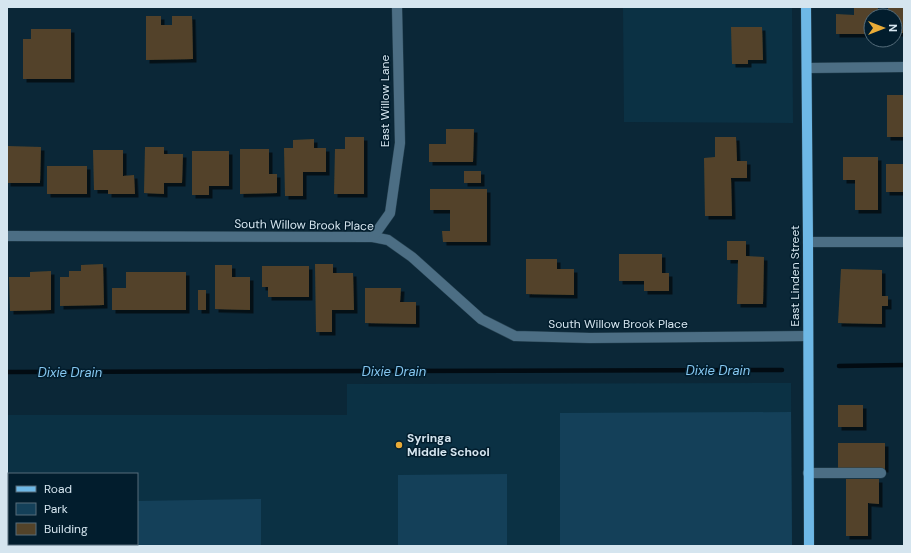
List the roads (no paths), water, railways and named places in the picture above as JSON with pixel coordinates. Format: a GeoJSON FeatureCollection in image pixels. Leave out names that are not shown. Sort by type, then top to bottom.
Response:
{"type":"FeatureCollection","features":[{"type":"Feature","properties":{"kind":"main road","name":"East Linden Street"},"geometry":{"type":"LineString","coordinates":[[806,7],[808,546]]}},
{"type":"Feature","properties":{"kind":"street","name":"East Willow Lane"},"geometry":{"type":"LineString","coordinates":[[373,237],[390,213],[400,143],[397,7]]}},
{"type":"Feature","properties":{"kind":"street"},"geometry":{"type":"LineString","coordinates":[[806,68],[904,67]]}},
{"type":"Feature","properties":{"kind":"street","name":"South Willow Brook Place"},"geometry":{"type":"LineString","coordinates":[[7,236],[373,237],[388,240],[412,257],[481,319],[515,336],[590,338],[807,336]]}},
{"type":"Feature","properties":{"kind":"street"},"geometry":{"type":"LineString","coordinates":[[808,242],[904,242]]}},
{"type":"Feature","properties":{"kind":"street"},"geometry":{"type":"LineString","coordinates":[[808,473],[881,473]]}},
{"type":"Feature","properties":{"kind":"waterway","name":"Dixie Drain"},"geometry":{"type":"LineString","coordinates":[[839,366],[904,365]]}},
{"type":"Feature","properties":{"kind":"waterway","name":"Dixie Drain"},"geometry":{"type":"LineString","coordinates":[[7,372],[782,370]]}},
{"type":"Feature","properties":{"kind":"place","name":"Syringa Middle School"},"geometry":{"type":"Point","coordinates":[399,445]}}]}
